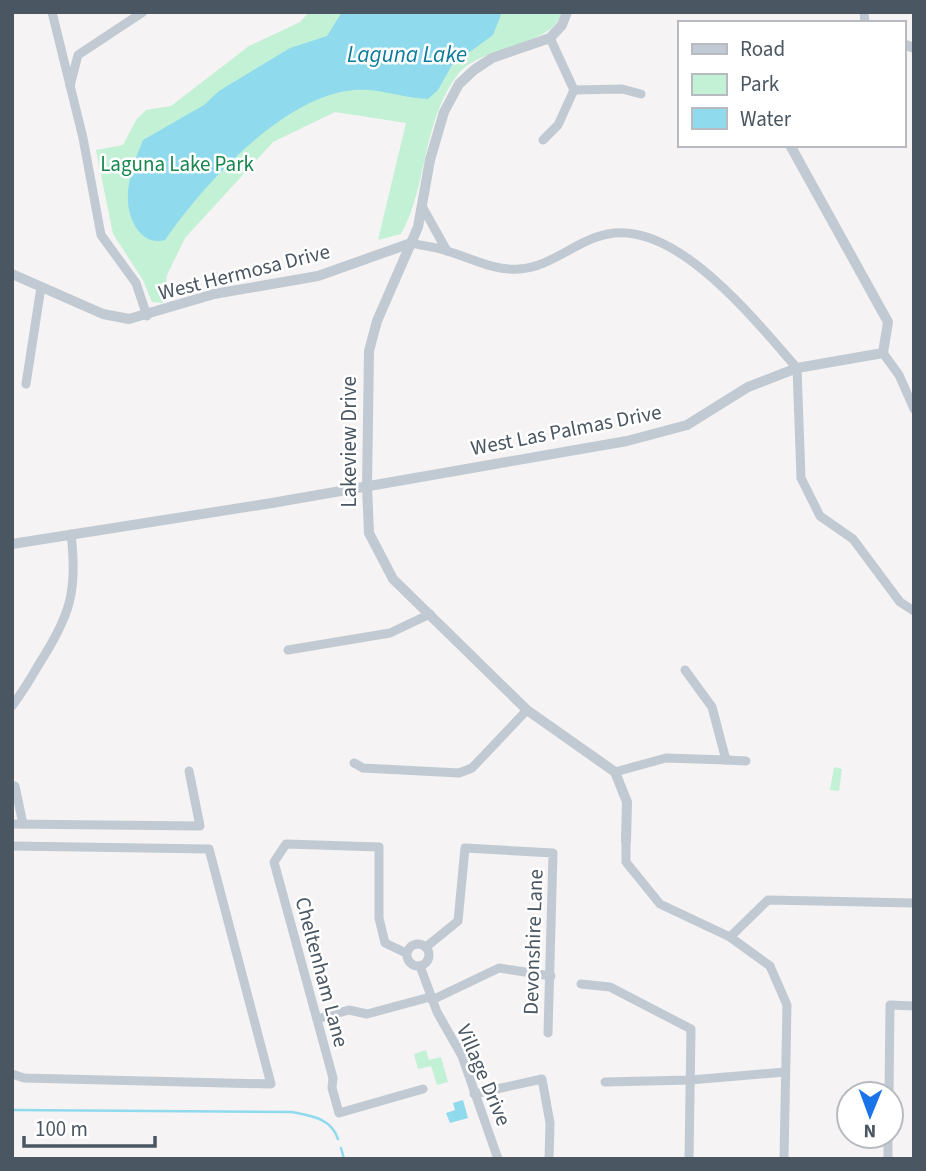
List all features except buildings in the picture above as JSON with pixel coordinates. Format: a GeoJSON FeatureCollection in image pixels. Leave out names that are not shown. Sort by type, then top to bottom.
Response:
{"type":"FeatureCollection","features":[{"type":"Feature","properties":{"kind":"street"},"geometry":{"type":"LineString","coordinates":[[52,12],[94,191],[101,235],[136,283],[147,316]]}},
{"type":"Feature","properties":{"kind":"street"},"geometry":{"type":"LineString","coordinates":[[70,88],[78,55],[143,12]]}},
{"type":"Feature","properties":{"kind":"street"},"geometry":{"type":"LineString","coordinates":[[543,140],[558,125],[574,90],[550,38],[562,25],[567,12]]}},
{"type":"Feature","properties":{"kind":"street","name":"Lakeview Drive"},"geometry":{"type":"LineString","coordinates":[[550,38],[492,58],[459,84],[444,112],[434,141],[424,208],[377,321],[369,351],[369,533],[393,579],[527,710],[615,772]]}},
{"type":"Feature","properties":{"kind":"street"},"geometry":{"type":"LineString","coordinates":[[574,90],[622,89],[641,93]]}},
{"type":"Feature","properties":{"kind":"street"},"geometry":{"type":"LineString","coordinates":[[791,147],[888,322],[883,353],[899,374],[914,409]]}},
{"type":"Feature","properties":{"kind":"street"},"geometry":{"type":"LineString","coordinates":[[424,208],[447,251]]}},
{"type":"Feature","properties":{"kind":"street"},"geometry":{"type":"LineString","coordinates":[[411,243],[447,251],[487,265],[519,269],[543,264],[602,235],[627,232],[648,237],[672,248],[740,304],[797,368],[801,478],[820,516],[853,539],[900,603],[914,611]]}},
{"type":"Feature","properties":{"kind":"street","name":"West Hermosa Drive"},"geometry":{"type":"LineString","coordinates":[[12,274],[109,316],[129,319],[214,295],[318,276],[411,243]]}},
{"type":"Feature","properties":{"kind":"street"},"geometry":{"type":"LineString","coordinates":[[26,384],[41,287]]}},
{"type":"Feature","properties":{"kind":"street","name":"West Las Palmas Drive"},"geometry":{"type":"LineString","coordinates":[[12,544],[627,441],[687,425],[748,387],[797,368],[883,353]]}},
{"type":"Feature","properties":{"kind":"street"},"geometry":{"type":"LineString","coordinates":[[12,706],[57,636],[69,610],[76,574],[71,534]]}},
{"type":"Feature","properties":{"kind":"street"},"geometry":{"type":"LineString","coordinates":[[288,650],[390,633],[430,614]]}},
{"type":"Feature","properties":{"kind":"street"},"geometry":{"type":"LineString","coordinates":[[685,670],[712,707],[726,760]]}},
{"type":"Feature","properties":{"kind":"street"},"geometry":{"type":"LineString","coordinates":[[354,763],[363,768],[459,772],[472,768],[527,710]]}},
{"type":"Feature","properties":{"kind":"street"},"geometry":{"type":"LineString","coordinates":[[746,761],[666,758],[615,772],[627,803],[626,862],[660,904],[730,937],[769,966],[787,1005],[784,1159]]}},
{"type":"Feature","properties":{"kind":"street"},"geometry":{"type":"LineString","coordinates":[[15,786],[17,824],[200,826],[189,771]]}},
{"type":"Feature","properties":{"kind":"street","name":"Cheltenham Lane"},"geometry":{"type":"LineString","coordinates":[[406,953],[387,944],[382,929],[379,847],[286,844],[274,862],[340,1113],[423,1089]]}},
{"type":"Feature","properties":{"kind":"street"},"geometry":{"type":"LineString","coordinates":[[12,846],[209,849],[271,1084],[24,1078],[12,1074]]}},
{"type":"Feature","properties":{"kind":"street","name":"Devonshire Lane"},"geometry":{"type":"LineString","coordinates":[[426,947],[458,921],[465,848],[553,853],[548,1033]]}},
{"type":"Feature","properties":{"kind":"street"},"geometry":{"type":"LineString","coordinates":[[730,937],[768,900],[914,903]]}},
{"type":"Feature","properties":{"kind":"street"},"geometry":{"type":"LineString","coordinates":[[414,944],[426,947],[428,960],[420,967],[410,964],[406,953],[414,944]]}},
{"type":"Feature","properties":{"kind":"street","name":"Village Drive"},"geometry":{"type":"LineString","coordinates":[[420,967],[431,999],[458,1047],[492,1135],[498,1159]]}},
{"type":"Feature","properties":{"kind":"street"},"geometry":{"type":"LineString","coordinates":[[317,1018],[349,1010],[367,1014],[431,999],[499,968],[551,976]]}},
{"type":"Feature","properties":{"kind":"street"},"geometry":{"type":"LineString","coordinates":[[581,984],[610,987],[691,1029],[689,1159]]}},
{"type":"Feature","properties":{"kind":"street"},"geometry":{"type":"LineString","coordinates":[[888,1080],[890,1005],[914,1006]]}},
{"type":"Feature","properties":{"kind":"street"},"geometry":{"type":"LineString","coordinates":[[605,1082],[690,1080],[786,1072]]}},
{"type":"Feature","properties":{"kind":"street"},"geometry":{"type":"LineString","coordinates":[[474,1094],[542,1079],[550,1123],[549,1159]]}},
{"type":"Feature","properties":{"kind":"green space","name":"Laguna Lake Park"},"geometry":{"type":"Polygon","coordinates":[[[309,12],[561,12],[556,23],[546,32],[484,56],[459,73],[438,111],[410,215],[401,234],[378,240],[406,123],[335,112],[273,142],[185,238],[167,275],[163,303],[152,302],[143,280],[113,234],[96,150],[123,145],[136,120],[146,110],[171,106],[249,46],[300,22],[309,12]]]}},
{"type":"Feature","properties":{"kind":"green space"},"geometry":{"type":"Polygon","coordinates":[[[834,767],[842,769],[839,791],[830,790],[834,767]]]}},
{"type":"Feature","properties":{"kind":"green space"},"geometry":{"type":"Polygon","coordinates":[[[426,1050],[429,1060],[441,1057],[448,1082],[437,1085],[431,1066],[418,1069],[414,1054],[426,1050]]]}},
{"type":"Feature","properties":{"kind":"water","name":"Laguna Lake"},"geometry":{"type":"Polygon","coordinates":[[[342,12],[502,12],[493,35],[452,65],[438,90],[428,99],[373,90],[354,90],[327,96],[300,108],[273,126],[223,170],[165,240],[153,240],[143,235],[132,219],[128,197],[134,162],[143,140],[204,105],[219,91],[290,48],[327,36],[342,12]]]}},
{"type":"Feature","properties":{"kind":"water"},"geometry":{"type":"Polygon","coordinates":[[[463,1100],[468,1118],[450,1123],[446,1113],[455,1110],[453,1103],[463,1100]]]}},
{"type":"Feature","properties":{"kind":"waterway"},"geometry":{"type":"LineString","coordinates":[[12,1110],[292,1112],[325,1122],[331,1126],[338,1139]]}},
{"type":"Feature","properties":{"kind":"waterway"},"geometry":{"type":"LineString","coordinates":[[341,1148],[344,1159]]}}]}
